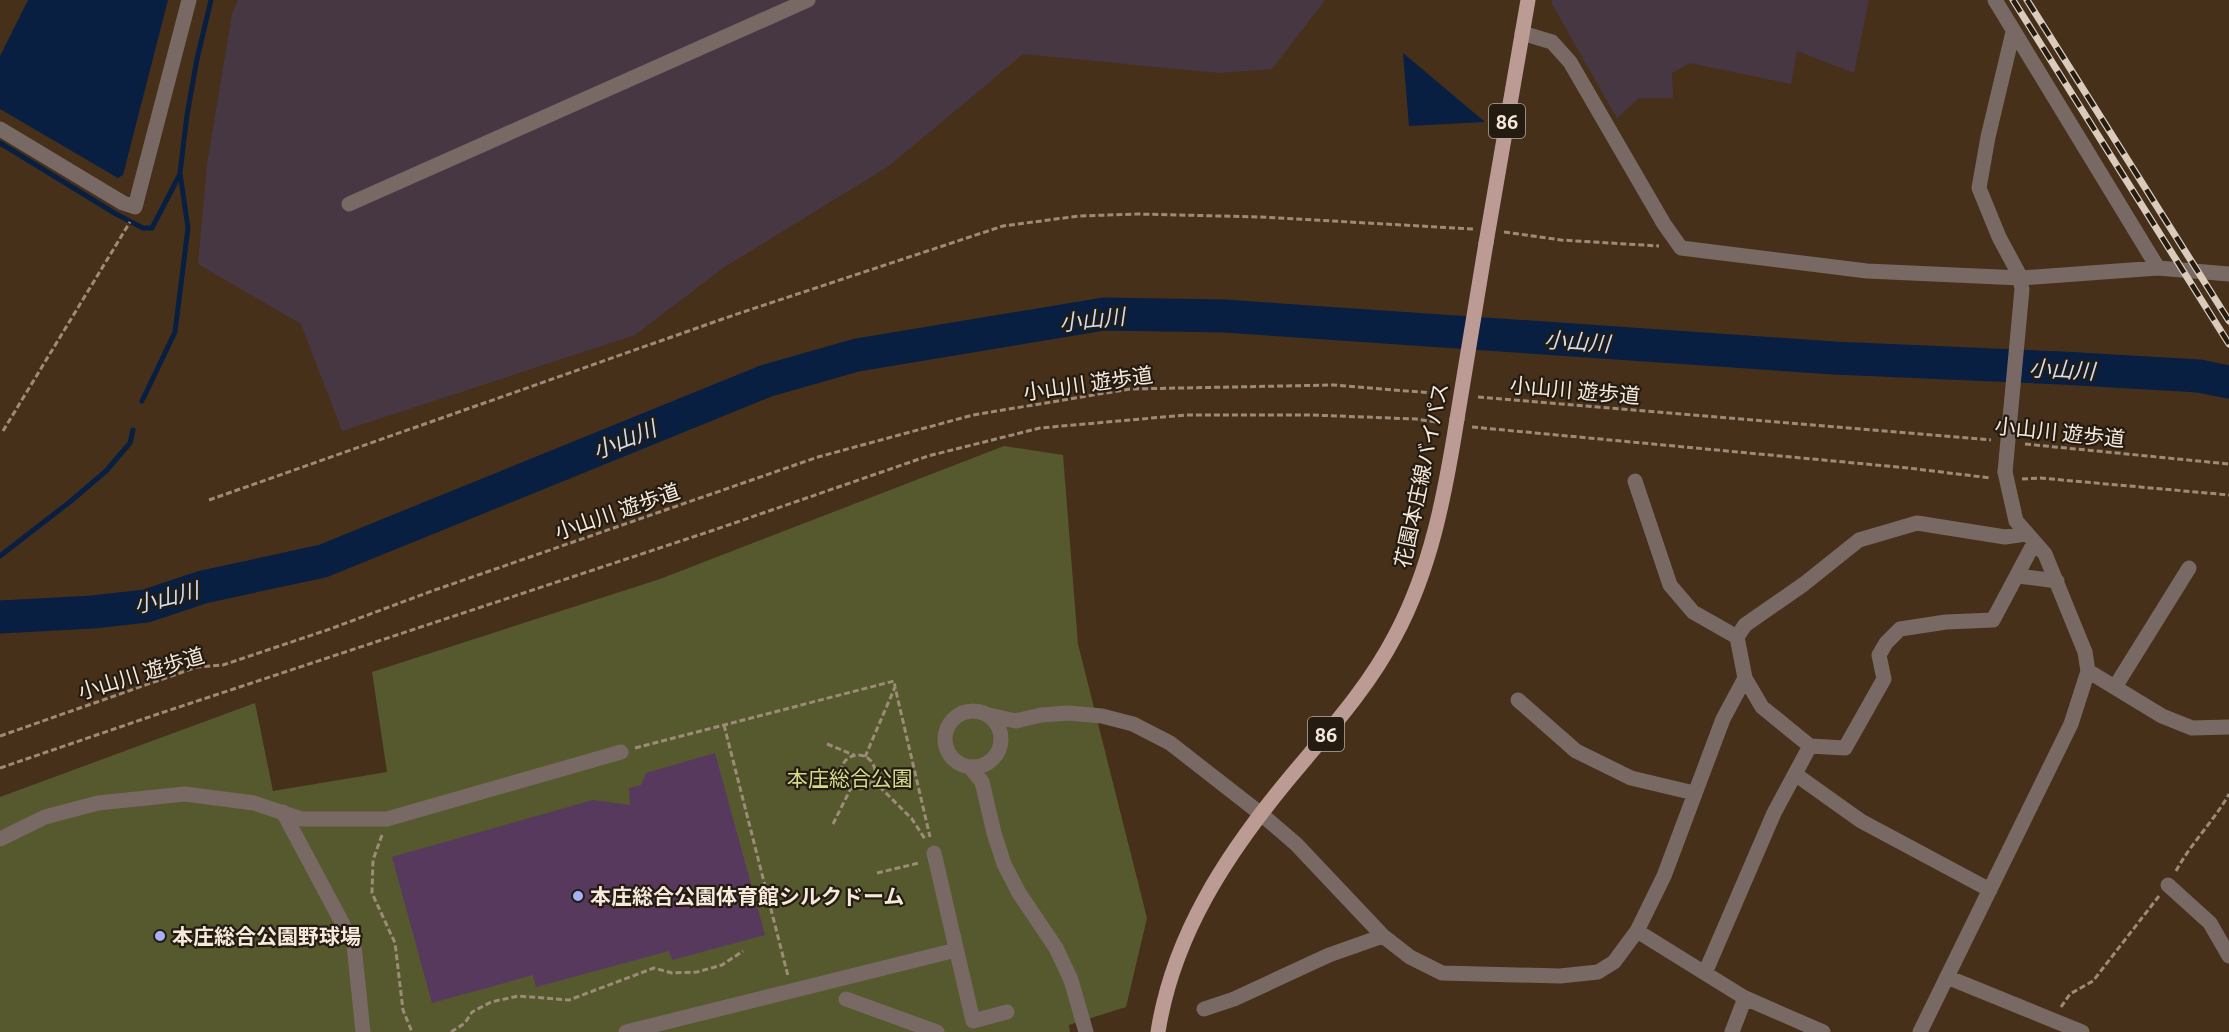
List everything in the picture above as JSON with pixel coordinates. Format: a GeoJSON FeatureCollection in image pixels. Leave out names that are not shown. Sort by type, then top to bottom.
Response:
{"type":"FeatureCollection","features":[{"type":"Feature","properties":{"kind":"main road","name":"花園本庄線バイパス"},"geometry":{"type":"LineString","coordinates":[[1158,1032],[1161,1012],[1179,949],[1207,892],[1238,844],[1350,705],[1395,637],[1422,580],[1436,529],[1456,422],[1528,0]]}},
{"type":"Feature","properties":{"kind":"street"},"geometry":{"type":"LineString","coordinates":[[0,129],[123,203],[135,207],[189,0]]}},
{"type":"Feature","properties":{"kind":"street"},"geometry":{"type":"LineString","coordinates":[[349,204],[808,0]]}},
{"type":"Feature","properties":{"kind":"street"},"geometry":{"type":"LineString","coordinates":[[1995,0],[2157,268]]}},
{"type":"Feature","properties":{"kind":"street"},"geometry":{"type":"LineString","coordinates":[[1920,1032],[2071,724],[2088,670],[2085,652],[2045,554],[2016,521],[2006,476],[2021,283],[1979,188],[1988,137],[2013,32]]}},
{"type":"Feature","properties":{"kind":"street"},"geometry":{"type":"LineString","coordinates":[[1522,33],[1552,42],[1570,62],[1664,224],[1681,248],[1867,271],[2021,283],[2157,268],[2229,274]]}},
{"type":"Feature","properties":{"kind":"street"},"geometry":{"type":"LineString","coordinates":[[1635,481],[1670,585],[1693,612],[1737,637]]}},
{"type":"Feature","properties":{"kind":"street"},"geometry":{"type":"LineString","coordinates":[[1917,523],[2030,539],[2018,576],[1993,620],[1946,622],[1900,629],[1886,643],[1879,655],[1884,679],[1845,748],[1810,747],[1762,707],[1745,678],[1737,637],[1745,626],[1804,584],[1859,540],[1917,523]]}},
{"type":"Feature","properties":{"kind":"street"},"geometry":{"type":"LineString","coordinates":[[2115,687],[2189,568]]}},
{"type":"Feature","properties":{"kind":"street"},"geometry":{"type":"LineString","coordinates":[[2018,576],[2057,581]]}},
{"type":"Feature","properties":{"kind":"street"},"geometry":{"type":"LineString","coordinates":[[2088,670],[2162,716],[2192,728],[2229,727]]}},
{"type":"Feature","properties":{"kind":"street"},"geometry":{"type":"LineString","coordinates":[[989,715],[997,722],[1001,731],[1000,750],[987,764],[979,767],[970,767],[954,760],[945,744],[947,726],[953,718],[971,710],[1016,721],[1041,715],[1068,713],[1102,716],[1133,724],[1170,743],[1261,814],[1296,844],[1383,936],[1410,957],[1442,973],[1560,976],[1598,972],[1614,962],[1637,931],[1664,876],[1723,719],[1745,678]]}},
{"type":"Feature","properties":{"kind":"street"},"geometry":{"type":"LineString","coordinates":[[1518,700],[1576,751],[1631,778],[1694,793]]}},
{"type":"Feature","properties":{"kind":"street"},"geometry":{"type":"LineString","coordinates":[[1002,741],[1016,721]]}},
{"type":"Feature","properties":{"kind":"street"},"geometry":{"type":"LineString","coordinates":[[1705,973],[1774,813],[1810,747]]}},
{"type":"Feature","properties":{"kind":"street"},"geometry":{"type":"LineString","coordinates":[[0,839],[45,817],[98,803],[185,794],[254,804],[302,819],[387,819],[621,752]]}},
{"type":"Feature","properties":{"kind":"street"},"geometry":{"type":"LineString","coordinates":[[982,782],[987,764]]}},
{"type":"Feature","properties":{"kind":"street"},"geometry":{"type":"LineString","coordinates":[[970,767],[982,782],[1004,864],[1019,893],[1056,948],[1071,980],[1086,1032]]}},
{"type":"Feature","properties":{"kind":"street"},"geometry":{"type":"LineString","coordinates":[[1795,774],[1860,821],[1990,890]]}},
{"type":"Feature","properties":{"kind":"street"},"geometry":{"type":"LineString","coordinates":[[283,812],[354,945],[363,1032]]}},
{"type":"Feature","properties":{"kind":"street"},"geometry":{"type":"LineString","coordinates":[[935,856],[973,1021],[1006,1012]]}},
{"type":"Feature","properties":{"kind":"street"},"geometry":{"type":"LineString","coordinates":[[2168,885],[2210,923],[2229,956]]}},
{"type":"Feature","properties":{"kind":"street"},"geometry":{"type":"LineString","coordinates":[[1637,931],[1745,998],[1823,1032]]}},
{"type":"Feature","properties":{"kind":"street"},"geometry":{"type":"LineString","coordinates":[[1204,1009],[1234,999],[1329,955],[1383,936]]}},
{"type":"Feature","properties":{"kind":"street"},"geometry":{"type":"LineString","coordinates":[[626,1032],[956,950]]}},
{"type":"Feature","properties":{"kind":"street"},"geometry":{"type":"LineString","coordinates":[[1947,977],[2082,1032]]}},
{"type":"Feature","properties":{"kind":"street"},"geometry":{"type":"LineString","coordinates":[[1732,1032],[1745,998]]}},
{"type":"Feature","properties":{"kind":"street"},"geometry":{"type":"LineString","coordinates":[[846,999],[937,1032]]}},
{"type":"Feature","properties":{"kind":"path"},"geometry":{"type":"LineString","coordinates":[[209,500],[734,315],[1003,226],[1078,216],[1138,214],[1261,217],[1455,226],[1487,237],[1681,248]]}},
{"type":"Feature","properties":{"kind":"path"},"geometry":{"type":"LineString","coordinates":[[3,431],[128,228]]}},
{"type":"Feature","properties":{"kind":"path","name":"小山川 遊歩道"},"geometry":{"type":"LineString","coordinates":[[0,736],[197,667],[223,665],[330,629],[432,591],[818,457],[973,415],[1130,388],[1334,385],[1453,395]]}},
{"type":"Feature","properties":{"kind":"path","name":"小山川 遊歩道"},"geometry":{"type":"LineString","coordinates":[[1477,397],[2001,441]]}},
{"type":"Feature","properties":{"kind":"path"},"geometry":{"type":"LineString","coordinates":[[0,768],[714,530],[928,456],[1040,428],[1185,415],[1324,415],[1456,422],[1861,463],[2229,495]]}},
{"type":"Feature","properties":{"kind":"path","name":"小山川 遊歩道"},"geometry":{"type":"LineString","coordinates":[[2025,444],[2229,464]]}},
{"type":"Feature","properties":{"kind":"path"},"geometry":{"type":"LineString","coordinates":[[621,752],[894,681],[935,856]]}},
{"type":"Feature","properties":{"kind":"path"},"geometry":{"type":"LineString","coordinates":[[865,757],[895,687]]}},
{"type":"Feature","properties":{"kind":"path"},"geometry":{"type":"LineString","coordinates":[[723,725],[791,991]]}},
{"type":"Feature","properties":{"kind":"path"},"geometry":{"type":"LineString","coordinates":[[827,744],[870,760],[875,769],[873,780],[865,788],[851,788],[844,783],[841,772],[844,761],[854,755]]}},
{"type":"Feature","properties":{"kind":"path"},"geometry":{"type":"LineString","coordinates":[[873,780],[912,819],[935,856]]}},
{"type":"Feature","properties":{"kind":"path"},"geometry":{"type":"LineString","coordinates":[[833,824],[851,788]]}},
{"type":"Feature","properties":{"kind":"path"},"geometry":{"type":"LineString","coordinates":[[2052,1020],[2070,994],[2093,981],[2168,885],[2188,849],[2229,794]]}},
{"type":"Feature","properties":{"kind":"path"},"geometry":{"type":"LineString","coordinates":[[387,819],[373,860],[372,893],[394,943],[403,1010],[412,1032]]}},
{"type":"Feature","properties":{"kind":"path"},"geometry":{"type":"LineString","coordinates":[[877,873],[935,856]]}},
{"type":"Feature","properties":{"kind":"path"},"geometry":{"type":"LineString","coordinates":[[451,1032],[465,1023],[472,1012],[491,1002],[518,996],[569,1000],[654,968],[672,973],[697,972],[722,965],[743,951]]}},
{"type":"Feature","properties":{"kind":"shaded area"},"geometry":{"type":"Polygon","coordinates":[[[238,0],[1325,0],[1272,69],[1219,73],[1023,54],[889,166],[723,268],[635,335],[342,431],[301,324],[198,264],[207,164],[232,14],[238,0]]]}},
{"type":"Feature","properties":{"kind":"shaded area"},"geometry":{"type":"Polygon","coordinates":[[[1552,0],[1869,0],[1854,73],[1797,51],[1791,84],[1690,63],[1672,73],[1673,98],[1639,98],[1617,118],[1552,4],[1552,0]]]}},
{"type":"Feature","properties":{"kind":"green space","name":"本庄総合公園"},"geometry":{"type":"Polygon","coordinates":[[[1004,446],[1063,455],[1078,644],[1147,918],[1126,1007],[1069,1025],[1070,1032],[0,1032],[0,797],[255,703],[273,791],[387,772],[372,672],[660,579],[1004,446]]]}},
{"type":"Feature","properties":{"kind":"water"},"geometry":{"type":"Polygon","coordinates":[[[28,0],[168,0],[123,175],[118,178],[0,109],[0,56],[28,0]]]}},
{"type":"Feature","properties":{"kind":"water"},"geometry":{"type":"Polygon","coordinates":[[[1403,53],[1485,122],[1409,126],[1403,53]]]}},
{"type":"Feature","properties":{"kind":"building","name":"本庄総合公園体育館シルクドーム"},"geometry":{"type":"Polygon","coordinates":[[[715,753],[765,935],[672,960],[669,951],[536,987],[533,975],[432,1003],[392,857],[593,800],[630,805],[629,788],[641,785],[646,773],[715,753]]]}},
{"type":"Feature","properties":{"kind":"waterway"},"geometry":{"type":"LineString","coordinates":[[142,401],[175,332],[188,228],[180,173],[197,59],[211,0]]}},
{"type":"Feature","properties":{"kind":"waterway"},"geometry":{"type":"LineString","coordinates":[[0,143],[143,228],[152,228],[180,174]]}},
{"type":"Feature","properties":{"kind":"waterway","name":"小山川"},"geometry":{"type":"LineString","coordinates":[[0,617],[93,612],[146,606],[203,587],[323,561],[766,381],[857,355],[1104,314],[1224,316],[1834,358],[2199,376],[2229,382]]}},
{"type":"Feature","properties":{"kind":"waterway"},"geometry":{"type":"LineString","coordinates":[[0,556],[106,471],[130,443],[133,430]]}},
{"type":"Feature","properties":{"kind":"railway"},"geometry":{"type":"LineString","coordinates":[[2013,0],[2229,344]]}},
{"type":"Feature","properties":{"kind":"railway"},"geometry":{"type":"LineString","coordinates":[[2027,0],[2229,321]]}},
{"type":"Feature","properties":{"kind":"place","name":"本庄総合公園体育館シルクドーム"},"geometry":{"type":"Point","coordinates":[578,896]}},
{"type":"Feature","properties":{"kind":"place","name":"本庄総合公園野球場"},"geometry":{"type":"Point","coordinates":[160,936]}}]}
